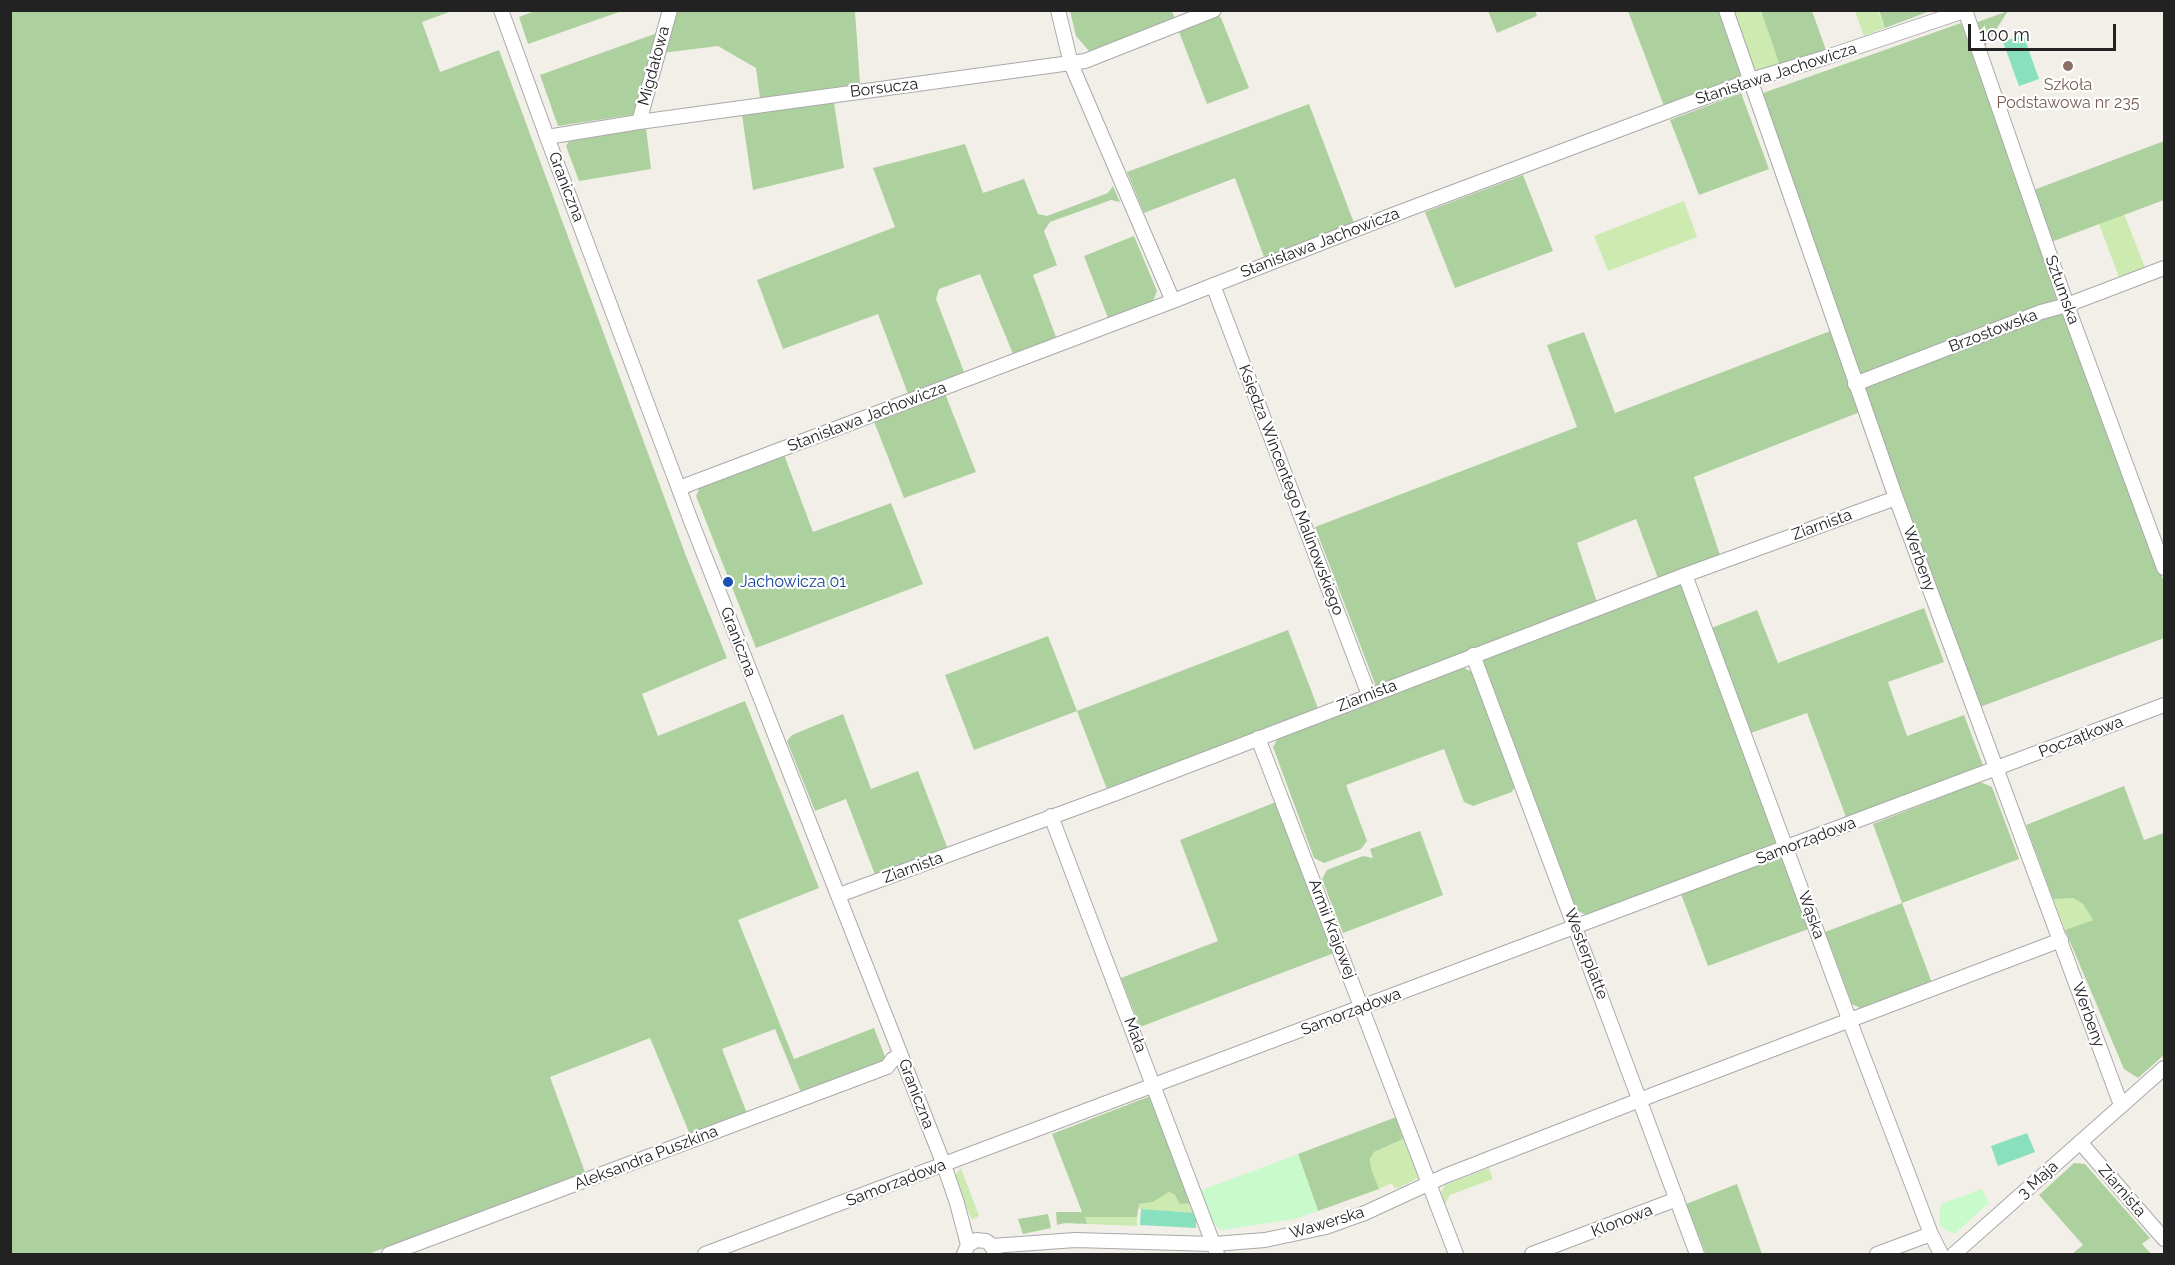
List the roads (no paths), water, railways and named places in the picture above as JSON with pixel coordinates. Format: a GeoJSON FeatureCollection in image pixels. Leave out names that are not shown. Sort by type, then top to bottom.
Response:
{"type":"FeatureCollection","features":[{"type":"Feature","properties":{"kind":"street","name":"Graniczna"},"geometry":{"type":"LineString","coordinates":[[501,10],[679,488],[944,1165],[974,1249]]}},
{"type":"Feature","properties":{"kind":"street","name":"Migdałowa"},"geometry":{"type":"LineString","coordinates":[[639,122],[670,10]]}},
{"type":"Feature","properties":{"kind":"street"},"geometry":{"type":"LineString","coordinates":[[1058,10],[1071,64],[1173,301]]}},
{"type":"Feature","properties":{"kind":"street","name":"Borsucza"},"geometry":{"type":"LineString","coordinates":[[547,137],[639,122],[1071,64],[1085,61],[1215,10]]}},
{"type":"Feature","properties":{"kind":"street","name":"Werbeny"},"geometry":{"type":"LineString","coordinates":[[1726,10],[1896,498],[2121,1105]]}},
{"type":"Feature","properties":{"kind":"street","name":"Stanisława Jachowicza"},"geometry":{"type":"LineString","coordinates":[[679,488],[1173,301],[1383,218],[1751,80],[1965,11]]}},
{"type":"Feature","properties":{"kind":"street","name":"Sztumska"},"geometry":{"type":"LineString","coordinates":[[1965,11],[2067,305],[2164,568]]}},
{"type":"Feature","properties":{"kind":"street","name":"Brzostowska"},"geometry":{"type":"LineString","coordinates":[[1855,384],[2041,312],[2067,305],[2164,268]]}},
{"type":"Feature","properties":{"kind":"street","name":"Księdza Wincentego Malinowskiego"},"geometry":{"type":"LineString","coordinates":[[1214,285],[1369,695]]}},
{"type":"Feature","properties":{"kind":"street","name":"Ziarnista"},"geometry":{"type":"LineString","coordinates":[[839,895],[1684,575],[1896,498]]}},
{"type":"Feature","properties":{"kind":"street","name":"Wąska"},"geometry":{"type":"LineString","coordinates":[[1684,575],[1850,1021],[1931,1234],[1941,1254]]}},
{"type":"Feature","properties":{"kind":"street","name":"Westerplatte"},"geometry":{"type":"LineString","coordinates":[[1473,655],[1698,1254]]}},
{"type":"Feature","properties":{"kind":"street","name":"Początkowa"},"geometry":{"type":"LineString","coordinates":[[1997,769],[2164,705]]}},
{"type":"Feature","properties":{"kind":"street","name":"Armii Krajowej"},"geometry":{"type":"LineString","coordinates":[[1258,738],[1456,1254]]}},
{"type":"Feature","properties":{"kind":"street","name":"Samorządowa"},"geometry":{"type":"LineString","coordinates":[[705,1254],[1155,1087],[1576,926],[1997,769]]}},
{"type":"Feature","properties":{"kind":"street","name":"Mała"},"geometry":{"type":"LineString","coordinates":[[1051,816],[1215,1249]]}},
{"type":"Feature","properties":{"kind":"street","name":"Wawerska"},"geometry":{"type":"LineString","coordinates":[[974,1249],[1075,1240],[1215,1249],[1326,1227],[1365,1213],[1430,1182],[2061,940]]}},
{"type":"Feature","properties":{"kind":"street","name":"Aleksandra Puszkina"},"geometry":{"type":"LineString","coordinates":[[389,1254],[887,1067],[893,1059],[901,1056]]}},
{"type":"Feature","properties":{"kind":"street","name":"3 Maja"},"geometry":{"type":"LineString","coordinates":[[1954,1254],[2164,1068]]}},
{"type":"Feature","properties":{"kind":"street","name":"Ziarnista"},"geometry":{"type":"LineString","coordinates":[[2080,1142],[2164,1239]]}},
{"type":"Feature","properties":{"kind":"street","name":"Klonowa"},"geometry":{"type":"LineString","coordinates":[[1532,1254],[1677,1199]]}},
{"type":"Feature","properties":{"kind":"street"},"geometry":{"type":"LineString","coordinates":[[1877,1254],[1931,1234]]}},
{"type":"Feature","properties":{"kind":"street","name":"Wawerska"},"geometry":{"type":"LineString","coordinates":[[1008,1254],[1038,1244]]}},
{"type":"Feature","properties":{"kind":"place","name":"Szkoła Podstawowa nr 235"},"geometry":{"type":"Point","coordinates":[2068,66]}},
{"type":"Feature","properties":{"kind":"place","name":"Jachowicza 01"},"geometry":{"type":"Point","coordinates":[728,582]}}]}
